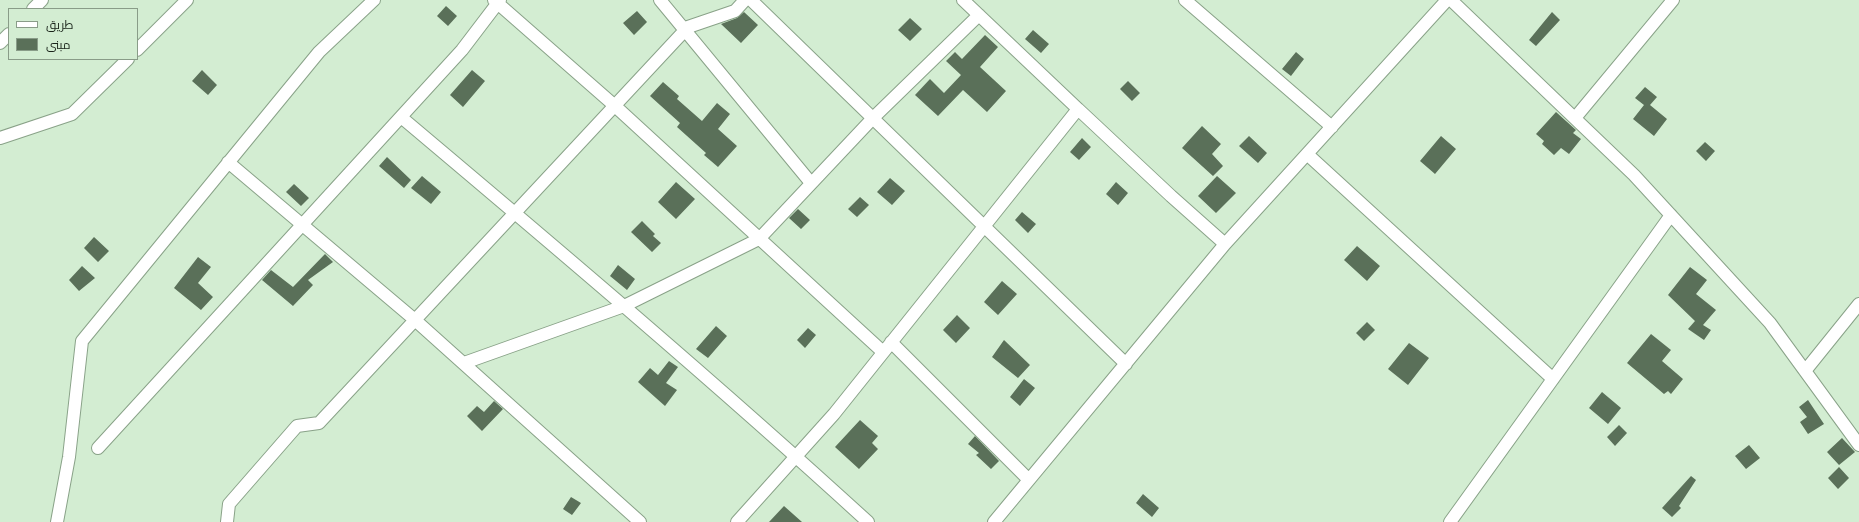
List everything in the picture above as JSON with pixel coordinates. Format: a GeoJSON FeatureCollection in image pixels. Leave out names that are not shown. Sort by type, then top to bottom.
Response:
{"type":"FeatureCollection","features":[{"type":"Feature","properties":{"kind":"street"},"geometry":{"type":"LineString","coordinates":[[34,8],[42,0]]}},
{"type":"Feature","properties":{"kind":"street"},"geometry":{"type":"LineString","coordinates":[[138,49],[187,0]]}},
{"type":"Feature","properties":{"kind":"street"},"geometry":{"type":"LineString","coordinates":[[57,522],[69,457],[82,341],[319,52],[374,0]]}},
{"type":"Feature","properties":{"kind":"street"},"geometry":{"type":"LineString","coordinates":[[660,0],[811,184]]}},
{"type":"Feature","properties":{"kind":"street"},"geometry":{"type":"LineString","coordinates":[[227,522],[229,504],[297,426],[319,423],[685,30],[688,27],[735,11],[745,0]]}},
{"type":"Feature","properties":{"kind":"street"},"geometry":{"type":"LineString","coordinates":[[751,0],[1126,364]]}},
{"type":"Feature","properties":{"kind":"street"},"geometry":{"type":"LineString","coordinates":[[963,0],[1171,196],[1225,244]]}},
{"type":"Feature","properties":{"kind":"street"},"geometry":{"type":"LineString","coordinates":[[1185,0],[1332,127]]}},
{"type":"Feature","properties":{"kind":"street"},"geometry":{"type":"LineString","coordinates":[[994,522],[1225,244],[1447,0]]}},
{"type":"Feature","properties":{"kind":"street"},"geometry":{"type":"LineString","coordinates":[[1451,0],[1634,175],[1671,215],[1770,323],[1859,445]]}},
{"type":"Feature","properties":{"kind":"street"},"geometry":{"type":"LineString","coordinates":[[1575,118],[1673,0]]}},
{"type":"Feature","properties":{"kind":"street"},"geometry":{"type":"LineString","coordinates":[[98,448],[462,50],[497,1],[615,106],[883,352]]}},
{"type":"Feature","properties":{"kind":"street"},"geometry":{"type":"LineString","coordinates":[[464,363],[624,306],[760,239],[873,118],[979,15]]}},
{"type":"Feature","properties":{"kind":"street"},"geometry":{"type":"LineString","coordinates":[[0,43],[8,35]]}},
{"type":"Feature","properties":{"kind":"street"},"geometry":{"type":"LineString","coordinates":[[0,138],[72,114],[127,60]]}},
{"type":"Feature","properties":{"kind":"street"},"geometry":{"type":"LineString","coordinates":[[737,522],[834,414],[1078,109]]}},
{"type":"Feature","properties":{"kind":"street"},"geometry":{"type":"LineString","coordinates":[[402,117],[624,306],[796,456],[868,522]]}},
{"type":"Feature","properties":{"kind":"street"},"geometry":{"type":"LineString","coordinates":[[1307,154],[1553,379]]}},
{"type":"Feature","properties":{"kind":"street"},"geometry":{"type":"LineString","coordinates":[[228,162],[415,320],[640,522]]}},
{"type":"Feature","properties":{"kind":"street"},"geometry":{"type":"LineString","coordinates":[[1450,522],[1671,215]]}},
{"type":"Feature","properties":{"kind":"street"},"geometry":{"type":"LineString","coordinates":[[1805,370],[1858,308]]}},
{"type":"Feature","properties":{"kind":"street"},"geometry":{"type":"LineString","coordinates":[[891,342],[1029,480]]}},
{"type":"Feature","properties":{"kind":"building"},"geometry":{"type":"Polygon","coordinates":[[[446,6],[457,16],[448,26],[437,16],[446,6]]]}},
{"type":"Feature","properties":{"kind":"building"},"geometry":{"type":"Polygon","coordinates":[[[637,11],[647,22],[634,35],[623,23],[637,11]]]}},
{"type":"Feature","properties":{"kind":"building"},"geometry":{"type":"Polygon","coordinates":[[[744,12],[758,25],[741,43],[721,24],[737,18],[744,12]]]}},
{"type":"Feature","properties":{"kind":"building"},"geometry":{"type":"Polygon","coordinates":[[[1552,12],[1560,20],[1536,46],[1529,40],[1552,12]]]}},
{"type":"Feature","properties":{"kind":"building"},"geometry":{"type":"Polygon","coordinates":[[[910,18],[922,29],[910,41],[898,30],[910,18]]]}},
{"type":"Feature","properties":{"kind":"building"},"geometry":{"type":"Polygon","coordinates":[[[1033,30],[1049,44],[1041,53],[1025,39],[1033,30]]]}},
{"type":"Feature","properties":{"kind":"building"},"geometry":{"type":"Polygon","coordinates":[[[985,35],[998,47],[980,67],[1006,91],[987,112],[963,90],[938,116],[915,95],[930,79],[944,93],[961,75],[946,61],[955,52],[962,59],[985,35]]]}},
{"type":"Feature","properties":{"kind":"building"},"geometry":{"type":"Polygon","coordinates":[[[1296,52],[1304,59],[1291,76],[1282,69],[1296,52]]]}},
{"type":"Feature","properties":{"kind":"building"},"geometry":{"type":"Polygon","coordinates":[[[202,70],[217,85],[208,95],[192,81],[202,70]]]}},
{"type":"Feature","properties":{"kind":"building"},"geometry":{"type":"Polygon","coordinates":[[[472,70],[485,81],[463,107],[450,95],[472,70]]]}},
{"type":"Feature","properties":{"kind":"building"},"geometry":{"type":"Polygon","coordinates":[[[1128,81],[1140,93],[1132,101],[1120,89],[1128,81]]]}},
{"type":"Feature","properties":{"kind":"building"},"geometry":{"type":"Polygon","coordinates":[[[663,82],[679,96],[677,99],[702,121],[717,103],[730,114],[718,129],[737,146],[718,167],[704,155],[706,153],[677,127],[680,123],[650,96],[663,82]]]}},
{"type":"Feature","properties":{"kind":"building"},"geometry":{"type":"Polygon","coordinates":[[[1645,87],[1657,97],[1650,105],[1667,119],[1654,136],[1633,119],[1644,105],[1635,98],[1645,87]]]}},
{"type":"Feature","properties":{"kind":"building"},"geometry":{"type":"Polygon","coordinates":[[[1556,112],[1576,130],[1573,133],[1581,139],[1569,154],[1561,148],[1554,155],[1542,144],[1544,141],[1536,134],[1556,112]]]}},
{"type":"Feature","properties":{"kind":"building"},"geometry":{"type":"Polygon","coordinates":[[[1202,126],[1221,144],[1212,154],[1223,166],[1213,176],[1182,148],[1202,126]]]}},
{"type":"Feature","properties":{"kind":"building"},"geometry":{"type":"Polygon","coordinates":[[[1249,136],[1267,153],[1258,163],[1239,146],[1249,136]]]}},
{"type":"Feature","properties":{"kind":"building"},"geometry":{"type":"Polygon","coordinates":[[[1441,136],[1456,149],[1435,174],[1420,161],[1441,136]]]}},
{"type":"Feature","properties":{"kind":"building"},"geometry":{"type":"Polygon","coordinates":[[[1082,138],[1091,147],[1079,160],[1070,152],[1082,138]]]}},
{"type":"Feature","properties":{"kind":"building"},"geometry":{"type":"Polygon","coordinates":[[[1705,142],[1715,151],[1706,161],[1696,151],[1705,142]]]}},
{"type":"Feature","properties":{"kind":"building"},"geometry":{"type":"Polygon","coordinates":[[[387,157],[411,180],[404,188],[379,166],[387,157]]]}},
{"type":"Feature","properties":{"kind":"building"},"geometry":{"type":"Polygon","coordinates":[[[422,176],[441,192],[431,204],[411,188],[422,176]]]}},
{"type":"Feature","properties":{"kind":"building"},"geometry":{"type":"Polygon","coordinates":[[[1217,176],[1236,193],[1216,213],[1198,196],[1217,176]]]}},
{"type":"Feature","properties":{"kind":"building"},"geometry":{"type":"Polygon","coordinates":[[[890,178],[905,191],[892,205],[877,192],[890,178]]]}},
{"type":"Feature","properties":{"kind":"building"},"geometry":{"type":"Polygon","coordinates":[[[676,182],[695,199],[676,219],[658,202],[676,182]]]}},
{"type":"Feature","properties":{"kind":"building"},"geometry":{"type":"Polygon","coordinates":[[[1116,182],[1128,193],[1118,205],[1106,194],[1116,182]]]}},
{"type":"Feature","properties":{"kind":"building"},"geometry":{"type":"Polygon","coordinates":[[[294,184],[309,198],[301,206],[286,192],[294,184]]]}},
{"type":"Feature","properties":{"kind":"building"},"geometry":{"type":"Polygon","coordinates":[[[860,197],[869,205],[857,217],[848,209],[860,197]]]}},
{"type":"Feature","properties":{"kind":"building"},"geometry":{"type":"Polygon","coordinates":[[[798,209],[810,220],[801,229],[789,218],[798,209]]]}},
{"type":"Feature","properties":{"kind":"building"},"geometry":{"type":"Polygon","coordinates":[[[1022,212],[1036,224],[1028,233],[1015,220],[1022,212]]]}},
{"type":"Feature","properties":{"kind":"building"},"geometry":{"type":"Polygon","coordinates":[[[642,221],[655,234],[653,236],[661,243],[652,252],[631,232],[642,221]]]}},
{"type":"Feature","properties":{"kind":"building"},"geometry":{"type":"Polygon","coordinates":[[[94,237],[109,251],[98,262],[84,248],[94,237]]]}},
{"type":"Feature","properties":{"kind":"building"},"geometry":{"type":"Polygon","coordinates":[[[1357,246],[1380,266],[1367,281],[1344,260],[1357,246]]]}},
{"type":"Feature","properties":{"kind":"building"},"geometry":{"type":"Polygon","coordinates":[[[325,254],[333,262],[308,280],[313,285],[293,306],[262,280],[271,270],[293,287],[325,254]]]}},
{"type":"Feature","properties":{"kind":"building"},"geometry":{"type":"Polygon","coordinates":[[[198,257],[211,267],[198,283],[213,297],[201,310],[174,288],[198,257]]]}},
{"type":"Feature","properties":{"kind":"building"},"geometry":{"type":"Polygon","coordinates":[[[618,265],[635,279],[627,290],[610,276],[618,265]]]}},
{"type":"Feature","properties":{"kind":"building"},"geometry":{"type":"Polygon","coordinates":[[[82,266],[95,278],[79,291],[69,280],[82,266]]]}},
{"type":"Feature","properties":{"kind":"building"},"geometry":{"type":"Polygon","coordinates":[[[1690,267],[1707,280],[1696,294],[1716,310],[1703,325],[1711,330],[1704,340],[1688,329],[1695,321],[1668,295],[1690,267]]]}},
{"type":"Feature","properties":{"kind":"building"},"geometry":{"type":"Polygon","coordinates":[[[1002,281],[1017,294],[998,315],[984,302],[1002,281]]]}},
{"type":"Feature","properties":{"kind":"building"},"geometry":{"type":"Polygon","coordinates":[[[957,315],[970,328],[956,343],[943,330],[957,315]]]}},
{"type":"Feature","properties":{"kind":"building"},"geometry":{"type":"Polygon","coordinates":[[[1367,322],[1375,330],[1364,341],[1356,333],[1367,322]]]}},
{"type":"Feature","properties":{"kind":"building"},"geometry":{"type":"Polygon","coordinates":[[[716,326],[727,336],[708,358],[696,349],[716,326]]]}},
{"type":"Feature","properties":{"kind":"building"},"geometry":{"type":"Polygon","coordinates":[[[808,328],[816,335],[805,348],[797,340],[808,328]]]}},
{"type":"Feature","properties":{"kind":"building"},"geometry":{"type":"Polygon","coordinates":[[[1651,334],[1671,350],[1662,361],[1683,379],[1671,394],[1668,391],[1664,394],[1627,363],[1651,334]]]}},
{"type":"Feature","properties":{"kind":"building"},"geometry":{"type":"Polygon","coordinates":[[[1004,340],[1030,365],[1018,378],[992,357],[1004,340]]]}},
{"type":"Feature","properties":{"kind":"building"},"geometry":{"type":"Polygon","coordinates":[[[1409,343],[1429,358],[1408,385],[1388,369],[1409,343]]]}},
{"type":"Feature","properties":{"kind":"building"},"geometry":{"type":"Polygon","coordinates":[[[669,361],[678,367],[666,383],[677,390],[665,406],[638,382],[650,368],[658,375],[669,361]]]}},
{"type":"Feature","properties":{"kind":"building"},"geometry":{"type":"Polygon","coordinates":[[[1024,379],[1035,388],[1020,406],[1010,397],[1024,379]]]}},
{"type":"Feature","properties":{"kind":"building"},"geometry":{"type":"Polygon","coordinates":[[[1602,392],[1621,408],[1608,424],[1589,408],[1602,392]]]}},
{"type":"Feature","properties":{"kind":"building"},"geometry":{"type":"Polygon","coordinates":[[[1808,400],[1824,424],[1808,434],[1800,422],[1807,417],[1799,407],[1808,400]]]}},
{"type":"Feature","properties":{"kind":"building"},"geometry":{"type":"Polygon","coordinates":[[[494,401],[503,409],[482,431],[467,416],[477,406],[484,412],[494,401]]]}},
{"type":"Feature","properties":{"kind":"building"},"geometry":{"type":"Polygon","coordinates":[[[860,420],[878,436],[872,443],[878,449],[859,469],[835,447],[860,420]]]}},
{"type":"Feature","properties":{"kind":"building"},"geometry":{"type":"Polygon","coordinates":[[[1619,425],[1627,433],[1615,446],[1607,437],[1619,425]]]}},
{"type":"Feature","properties":{"kind":"building"},"geometry":{"type":"Polygon","coordinates":[[[975,436],[999,461],[991,469],[976,455],[979,453],[968,444],[975,436]]]}},
{"type":"Feature","properties":{"kind":"building"},"geometry":{"type":"Polygon","coordinates":[[[1842,438],[1855,452],[1839,465],[1827,452],[1842,438]]]}},
{"type":"Feature","properties":{"kind":"building"},"geometry":{"type":"Polygon","coordinates":[[[1749,445],[1760,458],[1746,469],[1735,456],[1749,445]]]}},
{"type":"Feature","properties":{"kind":"building"},"geometry":{"type":"Polygon","coordinates":[[[1839,467],[1849,478],[1838,489],[1828,478],[1839,467]]]}},
{"type":"Feature","properties":{"kind":"building"},"geometry":{"type":"Polygon","coordinates":[[[1691,476],[1696,480],[1679,506],[1681,508],[1672,517],[1662,508],[1691,476]]]}},
{"type":"Feature","properties":{"kind":"building"},"geometry":{"type":"Polygon","coordinates":[[[1143,494],[1159,508],[1152,517],[1136,503],[1143,494]]]}},
{"type":"Feature","properties":{"kind":"building"},"geometry":{"type":"Polygon","coordinates":[[[571,497],[581,503],[572,515],[563,509],[571,497]]]}},
{"type":"Feature","properties":{"kind":"building"},"geometry":{"type":"Polygon","coordinates":[[[784,506],[802,522],[769,522],[784,506]]]}}]}
